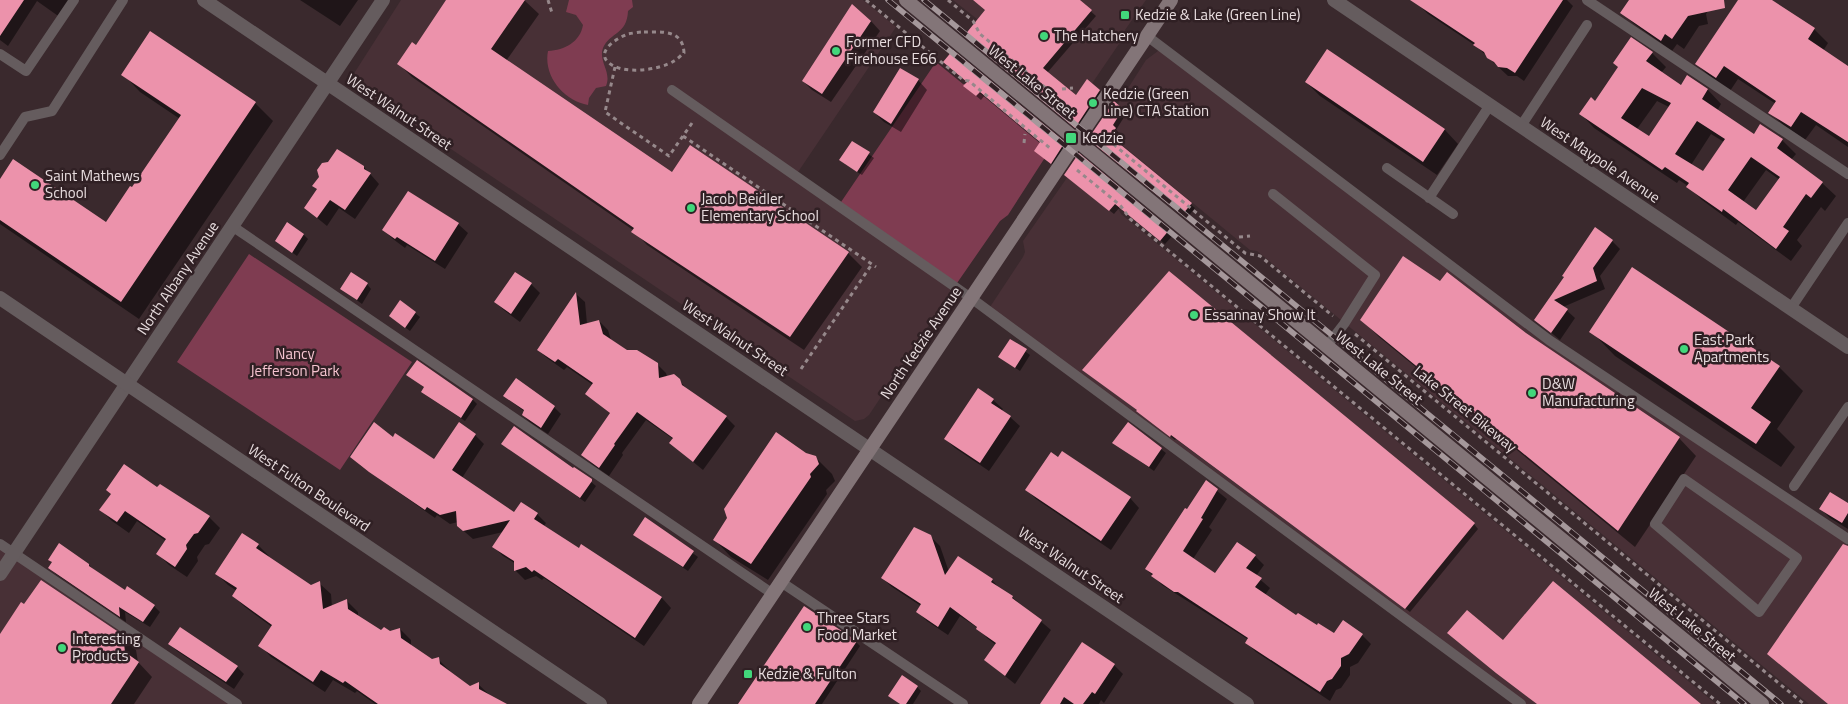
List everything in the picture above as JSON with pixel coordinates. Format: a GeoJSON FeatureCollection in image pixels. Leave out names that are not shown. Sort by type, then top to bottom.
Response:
{"type":"FeatureCollection","features":[{"type":"Feature","properties":{"kind":"main road","name":"West Lake Street"},"geometry":{"type":"LineString","coordinates":[[906,0],[1762,704]]}},
{"type":"Feature","properties":{"kind":"main road","name":"North Kedzie Avenue"},"geometry":{"type":"LineString","coordinates":[[699,704],[1171,0]]}},
{"type":"Feature","properties":{"kind":"street","name":"West Walnut Street"},"geometry":{"type":"LineString","coordinates":[[204,0],[1247,704]]}},
{"type":"Feature","properties":{"kind":"street","name":"North Albany Avenue"},"geometry":{"type":"LineString","coordinates":[[0,574],[383,0]]}},
{"type":"Feature","properties":{"kind":"street","name":"West Maypole Avenue"},"geometry":{"type":"LineString","coordinates":[[1334,0],[1848,347]]}},
{"type":"Feature","properties":{"kind":"street","name":"West Fulton Boulevard"},"geometry":{"type":"LineString","coordinates":[[0,298],[600,704]]}},
{"type":"Feature","properties":{"kind":"lane"},"geometry":{"type":"LineString","coordinates":[[0,54],[26,71],[74,0]]}},
{"type":"Feature","properties":{"kind":"lane"},"geometry":{"type":"LineString","coordinates":[[0,155],[25,117],[52,111],[124,0]]}},
{"type":"Feature","properties":{"kind":"lane"},"geometry":{"type":"LineString","coordinates":[[1587,0],[1848,174]]}},
{"type":"Feature","properties":{"kind":"lane"},"geometry":{"type":"LineString","coordinates":[[1521,126],[1587,26]]}},
{"type":"Feature","properties":{"kind":"lane"},"geometry":{"type":"LineString","coordinates":[[1147,36],[1549,340],[1848,539]]}},
{"type":"Feature","properties":{"kind":"lane"},"geometry":{"type":"LineString","coordinates":[[672,90],[971,298],[1521,704]]}},
{"type":"Feature","properties":{"kind":"lane"},"geometry":{"type":"LineString","coordinates":[[1429,198],[1490,106]]}},
{"type":"Feature","properties":{"kind":"lane"},"geometry":{"type":"LineString","coordinates":[[1386,168],[1453,214]]}},
{"type":"Feature","properties":{"kind":"lane"},"geometry":{"type":"LineString","coordinates":[[1273,194],[1374,275],[1344,324],[1327,346]]}},
{"type":"Feature","properties":{"kind":"lane"},"geometry":{"type":"LineString","coordinates":[[1791,308],[1848,222]]}},
{"type":"Feature","properties":{"kind":"lane"},"geometry":{"type":"LineString","coordinates":[[232,226],[773,594]]}},
{"type":"Feature","properties":{"kind":"lane"},"geometry":{"type":"LineString","coordinates":[[1794,486],[1848,407]]}},
{"type":"Feature","properties":{"kind":"lane"},"geometry":{"type":"LineString","coordinates":[[1684,479],[1797,558],[1759,612],[1655,524],[1684,479]]}},
{"type":"Feature","properties":{"kind":"lane"},"geometry":{"type":"LineString","coordinates":[[0,544],[237,704]]}},
{"type":"Feature","properties":{"kind":"lane"},"geometry":{"type":"LineString","coordinates":[[781,582],[963,704]]}},
{"type":"Feature","properties":{"kind":"path"},"geometry":{"type":"LineString","coordinates":[[548,0],[552,13]]}},
{"type":"Feature","properties":{"kind":"path"},"geometry":{"type":"LineString","coordinates":[[866,0],[963,80],[969,81],[1041,141]]}},
{"type":"Feature","properties":{"kind":"path"},"geometry":{"type":"LineString","coordinates":[[948,0],[973,21],[980,34],[1064,104]]}},
{"type":"Feature","properties":{"kind":"path"},"geometry":{"type":"LineString","coordinates":[[665,32],[675,35],[683,45],[684,53],[674,61],[655,68],[631,70],[615,67],[607,62],[605,53],[614,42],[628,34],[665,32]]}},
{"type":"Feature","properties":{"kind":"path"},"geometry":{"type":"LineString","coordinates":[[615,67],[605,112],[669,156],[701,110]]}},
{"type":"Feature","properties":{"kind":"path"},"geometry":{"type":"LineString","coordinates":[[1062,89],[1073,88]]}},
{"type":"Feature","properties":{"kind":"path"},"geometry":{"type":"LineString","coordinates":[[1024,144],[1025,134]]}},
{"type":"Feature","properties":{"kind":"path"},"geometry":{"type":"LineString","coordinates":[[683,136],[876,267]]}},
{"type":"Feature","properties":{"kind":"path","name":"Lake Street Bikeway"},"geometry":{"type":"LineString","coordinates":[[1107,139],[1245,253],[1260,256],[1344,324],[1804,704]]}},
{"type":"Feature","properties":{"kind":"path"},"geometry":{"type":"LineString","coordinates":[[1082,174],[1120,205],[1130,220],[1720,704]]}},
{"type":"Feature","properties":{"kind":"path"},"geometry":{"type":"LineString","coordinates":[[1238,237],[1250,236]]}},
{"type":"Feature","properties":{"kind":"path"},"geometry":{"type":"LineString","coordinates":[[801,369],[872,264]]}},
{"type":"Feature","properties":{"kind":"shaded area","name":"Jacob Beidler Elementary School"},"geometry":{"type":"Polygon","coordinates":[[[401,0],[863,0],[896,27],[796,175],[955,286],[869,415],[864,419],[855,421],[359,87],[354,82],[353,75],[401,0]]]}},
{"type":"Feature","properties":{"kind":"shaded area"},"geometry":{"type":"Polygon","coordinates":[[[953,0],[1146,0],[1125,30],[1123,38],[1078,104],[981,29],[977,19],[953,0]]]}},
{"type":"Feature","properties":{"kind":"shaded area"},"geometry":{"type":"Polygon","coordinates":[[[1162,48],[1549,340],[1848,539],[1848,704],[1809,704],[1257,251],[1250,250],[1105,131],[1104,126],[1146,60],[1162,48]]]}},
{"type":"Feature","properties":{"kind":"shaded area"},"geometry":{"type":"Polygon","coordinates":[[[1071,172],[1076,172],[1117,206],[1121,214],[1716,704],[1526,704],[988,310],[1023,257],[1025,252],[1023,241],[1071,172]]]}},
{"type":"Feature","properties":{"kind":"shaded area","name":"Interesting Products"},"geometry":{"type":"Polygon","coordinates":[[[0,546],[233,704],[0,704],[0,546]]]}},
{"type":"Feature","properties":{"kind":"green space"},"geometry":{"type":"Polygon","coordinates":[[[569,0],[632,0],[633,7],[628,11],[625,25],[603,48],[602,57],[607,76],[606,86],[596,88],[589,98],[588,105],[579,103],[563,93],[552,78],[547,60],[548,51],[560,49],[571,44],[581,31],[583,25],[576,15],[566,12],[569,0]]]}},
{"type":"Feature","properties":{"kind":"green space"},"geometry":{"type":"Polygon","coordinates":[[[936,62],[963,84],[969,84],[1047,149],[1046,156],[1008,215],[1000,221],[955,286],[839,205],[936,62]]]}},
{"type":"Feature","properties":{"kind":"green space","name":"Nancy Jefferson Park"},"geometry":{"type":"Polygon","coordinates":[[[249,254],[412,362],[340,470],[177,362],[249,254]]]}},
{"type":"Feature","properties":{"kind":"building"},"geometry":{"type":"Polygon","coordinates":[[[0,0],[24,0],[0,36],[0,0]]]}},
{"type":"Feature","properties":{"kind":"building"},"geometry":{"type":"Polygon","coordinates":[[[446,0],[525,0],[491,49],[672,172],[690,145],[849,252],[790,337],[631,232],[634,228],[397,64],[412,42],[416,45],[446,0]]]}},
{"type":"Feature","properties":{"kind":"building"},"geometry":{"type":"Polygon","coordinates":[[[973,0],[1080,0],[1092,10],[1043,68],[1076,95],[1087,79],[1100,90],[1075,128],[964,36],[985,10],[973,0]]]}},
{"type":"Feature","properties":{"kind":"building"},"geometry":{"type":"Polygon","coordinates":[[[1410,0],[1563,0],[1515,73],[1507,68],[1498,67],[1487,58],[1484,52],[1473,45],[1475,43],[1410,0]]]}},
{"type":"Feature","properties":{"kind":"building"},"geometry":{"type":"Polygon","coordinates":[[[1629,0],[1724,0],[1725,8],[1688,16],[1672,39],[1665,34],[1661,41],[1620,13],[1629,0]]]}},
{"type":"Feature","properties":{"kind":"building"},"geometry":{"type":"Polygon","coordinates":[[[1738,0],[1772,0],[1815,28],[1808,39],[1848,66],[1848,142],[1801,112],[1791,127],[1768,113],[1776,101],[1724,66],[1716,78],[1695,64],[1738,0]]]}},
{"type":"Feature","properties":{"kind":"building","name":"Former CFD Firehouse E66"},"geometry":{"type":"Polygon","coordinates":[[[852,4],[871,21],[822,94],[802,81],[852,4]]]}},
{"type":"Feature","properties":{"kind":"building"},"geometry":{"type":"Polygon","coordinates":[[[150,31],[256,102],[121,302],[0,220],[0,179],[13,159],[106,222],[181,115],[121,75],[150,31]]]}},
{"type":"Feature","properties":{"kind":"building"},"geometry":{"type":"Polygon","coordinates":[[[1631,37],[1653,52],[1646,61],[1681,85],[1687,75],[1708,89],[1702,99],[1754,134],[1760,124],[1783,139],[1777,148],[1823,182],[1811,198],[1806,194],[1783,227],[1789,231],[1776,249],[1723,209],[1722,212],[1686,187],[1689,183],[1665,167],[1662,170],[1579,114],[1591,97],[1595,101],[1618,67],[1613,63],[1631,37]],[[1642,88],[1621,118],[1649,136],[1671,103],[1642,88]],[[1697,121],[1675,154],[1703,171],[1725,139],[1697,121]],[[1751,157],[1728,190],[1756,210],[1780,177],[1751,157]]]}},
{"type":"Feature","properties":{"kind":"building"},"geometry":{"type":"Polygon","coordinates":[[[1327,49],[1445,129],[1423,162],[1305,82],[1327,49]]]}},
{"type":"Feature","properties":{"kind":"building"},"geometry":{"type":"Polygon","coordinates":[[[953,50],[1065,142],[1051,164],[1034,151],[1040,142],[980,92],[976,96],[963,86],[967,82],[943,62],[953,50]]]}},
{"type":"Feature","properties":{"kind":"building"},"geometry":{"type":"Polygon","coordinates":[[[900,68],[919,79],[891,124],[873,112],[900,68]]]}},
{"type":"Feature","properties":{"kind":"building"},"geometry":{"type":"Polygon","coordinates":[[[1114,101],[1123,109],[1113,125],[1116,128],[1110,136],[1192,203],[1182,215],[1088,139],[1114,101]]]}},
{"type":"Feature","properties":{"kind":"building"},"geometry":{"type":"Polygon","coordinates":[[[852,141],[870,152],[857,172],[839,160],[852,141]]]}},
{"type":"Feature","properties":{"kind":"building"},"geometry":{"type":"Polygon","coordinates":[[[337,149],[364,166],[364,169],[371,173],[345,210],[330,200],[317,218],[304,208],[317,189],[312,186],[319,177],[317,170],[322,163],[328,162],[337,149]]]}},
{"type":"Feature","properties":{"kind":"building"},"geometry":{"type":"Polygon","coordinates":[[[1079,153],[1170,229],[1160,241],[1115,204],[1109,211],[1064,175],[1079,153]]]}},
{"type":"Feature","properties":{"kind":"building"},"geometry":{"type":"Polygon","coordinates":[[[408,191],[459,223],[435,261],[397,237],[395,239],[382,230],[408,191]]]}},
{"type":"Feature","properties":{"kind":"building"},"geometry":{"type":"Polygon","coordinates":[[[287,222],[304,234],[292,253],[275,241],[287,222]]]}},
{"type":"Feature","properties":{"kind":"building"},"geometry":{"type":"Polygon","coordinates":[[[1595,227],[1613,240],[1593,268],[1597,281],[1554,300],[1568,309],[1551,333],[1534,320],[1564,277],[1562,276],[1595,227]]]}},
{"type":"Feature","properties":{"kind":"building","name":"D&W Manufacturing"},"geometry":{"type":"Polygon","coordinates":[[[1403,256],[1440,281],[1447,272],[1526,333],[1680,437],[1618,531],[1360,320],[1403,256]]]}},
{"type":"Feature","properties":{"kind":"building","name":"East Park Apartments"},"geometry":{"type":"Polygon","coordinates":[[[1632,267],[1780,366],[1751,408],[1771,422],[1756,444],[1589,332],[1632,267]]]}},
{"type":"Feature","properties":{"kind":"building"},"geometry":{"type":"Polygon","coordinates":[[[1169,271],[1475,523],[1405,609],[1171,435],[1170,437],[1082,370],[1169,271]]]}},
{"type":"Feature","properties":{"kind":"building"},"geometry":{"type":"Polygon","coordinates":[[[351,272],[368,283],[357,300],[340,289],[351,272]]]}},
{"type":"Feature","properties":{"kind":"building"},"geometry":{"type":"Polygon","coordinates":[[[515,272],[532,283],[511,314],[494,302],[515,272]]]}},
{"type":"Feature","properties":{"kind":"building"},"geometry":{"type":"Polygon","coordinates":[[[576,292],[580,325],[599,320],[603,334],[627,350],[637,350],[658,363],[659,378],[674,374],[680,379],[682,385],[727,416],[693,462],[669,443],[673,438],[637,412],[599,468],[581,455],[610,413],[585,394],[593,383],[558,359],[555,362],[537,350],[576,292]]]}},
{"type":"Feature","properties":{"kind":"building"},"geometry":{"type":"Polygon","coordinates":[[[400,300],[416,312],[405,328],[389,316],[400,300]]]}},
{"type":"Feature","properties":{"kind":"building"},"geometry":{"type":"Polygon","coordinates":[[[1010,339],[1027,349],[1015,368],[998,357],[1010,339]]]}},
{"type":"Feature","properties":{"kind":"building"},"geometry":{"type":"Polygon","coordinates":[[[417,360],[473,399],[461,418],[421,392],[424,387],[406,375],[417,360]]]}},
{"type":"Feature","properties":{"kind":"building"},"geometry":{"type":"Polygon","coordinates":[[[516,378],[555,406],[541,428],[522,415],[524,410],[503,396],[516,378]]]}},
{"type":"Feature","properties":{"kind":"building"},"geometry":{"type":"Polygon","coordinates":[[[978,388],[994,399],[991,403],[1011,416],[980,463],[944,439],[978,388]]]}},
{"type":"Feature","properties":{"kind":"building"},"geometry":{"type":"Polygon","coordinates":[[[374,422],[393,437],[395,433],[434,459],[459,422],[476,434],[452,470],[514,512],[521,502],[538,513],[534,519],[579,548],[581,544],[662,597],[635,638],[534,570],[532,572],[526,567],[514,571],[514,561],[492,547],[510,520],[463,531],[457,526],[456,511],[440,515],[427,507],[425,510],[350,457],[374,422]]]}},
{"type":"Feature","properties":{"kind":"building"},"geometry":{"type":"Polygon","coordinates":[[[1128,422],[1162,448],[1149,467],[1112,443],[1128,422]]]}},
{"type":"Feature","properties":{"kind":"building"},"geometry":{"type":"Polygon","coordinates":[[[514,426],[573,468],[592,479],[580,498],[501,444],[514,426]]]}},
{"type":"Feature","properties":{"kind":"building"},"geometry":{"type":"Polygon","coordinates":[[[776,432],[806,453],[816,456],[819,464],[810,474],[811,477],[751,564],[713,540],[727,518],[724,509],[776,432]]]}},
{"type":"Feature","properties":{"kind":"building"},"geometry":{"type":"Polygon","coordinates":[[[1062,451],[1131,497],[1101,541],[1025,490],[1051,452],[1058,457],[1062,451]]]}},
{"type":"Feature","properties":{"kind":"building"},"geometry":{"type":"Polygon","coordinates":[[[124,464],[157,487],[160,484],[210,516],[198,533],[194,534],[186,545],[187,549],[175,567],[156,554],[166,539],[125,511],[117,522],[99,510],[111,494],[106,490],[124,464]]]}},
{"type":"Feature","properties":{"kind":"building"},"geometry":{"type":"Polygon","coordinates":[[[1206,480],[1218,489],[1201,518],[1203,519],[1183,551],[1215,573],[1237,542],[1256,555],[1246,568],[1262,578],[1255,587],[1296,615],[1298,613],[1334,633],[1343,620],[1363,634],[1349,654],[1341,658],[1341,666],[1320,692],[1245,643],[1248,638],[1178,592],[1174,592],[1151,576],[1153,574],[1145,569],[1206,480]]]}},
{"type":"Feature","properties":{"kind":"building"},"geometry":{"type":"Polygon","coordinates":[[[1830,492],[1848,503],[1848,513],[1842,523],[1819,509],[1830,492]]]}},
{"type":"Feature","properties":{"kind":"building"},"geometry":{"type":"Polygon","coordinates":[[[645,517],[694,551],[683,567],[633,535],[645,517]]]}},
{"type":"Feature","properties":{"kind":"building"},"geometry":{"type":"Polygon","coordinates":[[[914,527],[931,535],[945,575],[958,556],[993,579],[991,582],[1013,596],[1012,598],[1042,620],[1005,676],[984,660],[996,643],[976,629],[977,627],[950,607],[938,627],[916,612],[921,604],[881,578],[914,527]]]}},
{"type":"Feature","properties":{"kind":"building"},"geometry":{"type":"Polygon","coordinates":[[[242,533],[259,544],[256,548],[311,585],[320,581],[323,609],[347,599],[348,609],[381,630],[384,627],[390,631],[400,628],[401,638],[432,659],[439,657],[440,664],[470,686],[479,682],[479,689],[507,704],[378,704],[345,681],[343,683],[321,670],[313,682],[258,646],[272,625],[232,596],[237,588],[215,574],[242,533]]]}},
{"type":"Feature","properties":{"kind":"building"},"geometry":{"type":"Polygon","coordinates":[[[59,543],[125,590],[127,586],[155,605],[143,622],[119,607],[120,617],[48,568],[52,562],[48,560],[59,543]]]}},
{"type":"Feature","properties":{"kind":"building"},"geometry":{"type":"Polygon","coordinates":[[[1843,544],[1848,546],[1848,704],[1828,704],[1767,654],[1843,544]]]}},
{"type":"Feature","properties":{"kind":"building","name":"Interesting Products"},"geometry":{"type":"Polygon","coordinates":[[[41,580],[123,635],[125,652],[139,662],[111,704],[0,704],[0,634],[21,602],[24,604],[41,580]]]}},
{"type":"Feature","properties":{"kind":"building"},"geometry":{"type":"Polygon","coordinates":[[[1553,581],[1701,704],[1537,704],[1447,633],[1467,610],[1503,640],[1553,581]]]}},
{"type":"Feature","properties":{"kind":"building"},"geometry":{"type":"Polygon","coordinates":[[[804,606],[857,641],[815,704],[738,704],[804,606]]]}},
{"type":"Feature","properties":{"kind":"building"},"geometry":{"type":"Polygon","coordinates":[[[180,627],[238,666],[226,682],[168,644],[180,627]]]}},
{"type":"Feature","properties":{"kind":"building"},"geometry":{"type":"Polygon","coordinates":[[[1082,642],[1115,664],[1095,694],[1092,692],[1083,704],[1074,704],[1064,697],[1060,704],[1040,704],[1082,642]]]}},
{"type":"Feature","properties":{"kind":"building"},"geometry":{"type":"Polygon","coordinates":[[[902,675],[918,686],[906,704],[900,704],[888,696],[902,675]]]}},
{"type":"Feature","properties":{"kind":"railway"},"geometry":{"type":"LineString","coordinates":[[888,0],[1744,704]]}},
{"type":"Feature","properties":{"kind":"railway"},"geometry":{"type":"LineString","coordinates":[[924,0],[1781,704]]}},
{"type":"Feature","properties":{"kind":"place","name":"Kedzie & Lake (Green Line)"},"geometry":{"type":"Point","coordinates":[1125,15]}},
{"type":"Feature","properties":{"kind":"place","name":"The Hatchery"},"geometry":{"type":"Point","coordinates":[1044,36]}},
{"type":"Feature","properties":{"kind":"place","name":"Former CFD Firehouse E66"},"geometry":{"type":"Point","coordinates":[836,51]}},
{"type":"Feature","properties":{"kind":"place","name":"Kedzie (Green Line) CTA Station"},"geometry":{"type":"Point","coordinates":[1093,103]}},
{"type":"Feature","properties":{"kind":"place","name":"Kedzie"},"geometry":{"type":"Point","coordinates":[1071,138]}},
{"type":"Feature","properties":{"kind":"place","name":"Saint Mathews School"},"geometry":{"type":"Point","coordinates":[35,185]}},
{"type":"Feature","properties":{"kind":"place","name":"Jacob Beidler Elementary School"},"geometry":{"type":"Point","coordinates":[691,208]}},
{"type":"Feature","properties":{"kind":"place","name":"Essannay Show It"},"geometry":{"type":"Point","coordinates":[1194,315]}},
{"type":"Feature","properties":{"kind":"place","name":"East Park Apartments"},"geometry":{"type":"Point","coordinates":[1684,349]}},
{"type":"Feature","properties":{"kind":"place","name":"D&W Manufacturing"},"geometry":{"type":"Point","coordinates":[1532,393]}},
{"type":"Feature","properties":{"kind":"place","name":"Three Stars Food Market"},"geometry":{"type":"Point","coordinates":[807,627]}},
{"type":"Feature","properties":{"kind":"place","name":"Interesting Products"},"geometry":{"type":"Point","coordinates":[62,648]}},
{"type":"Feature","properties":{"kind":"place","name":"Kedzie & Fulton"},"geometry":{"type":"Point","coordinates":[748,674]}}]}
